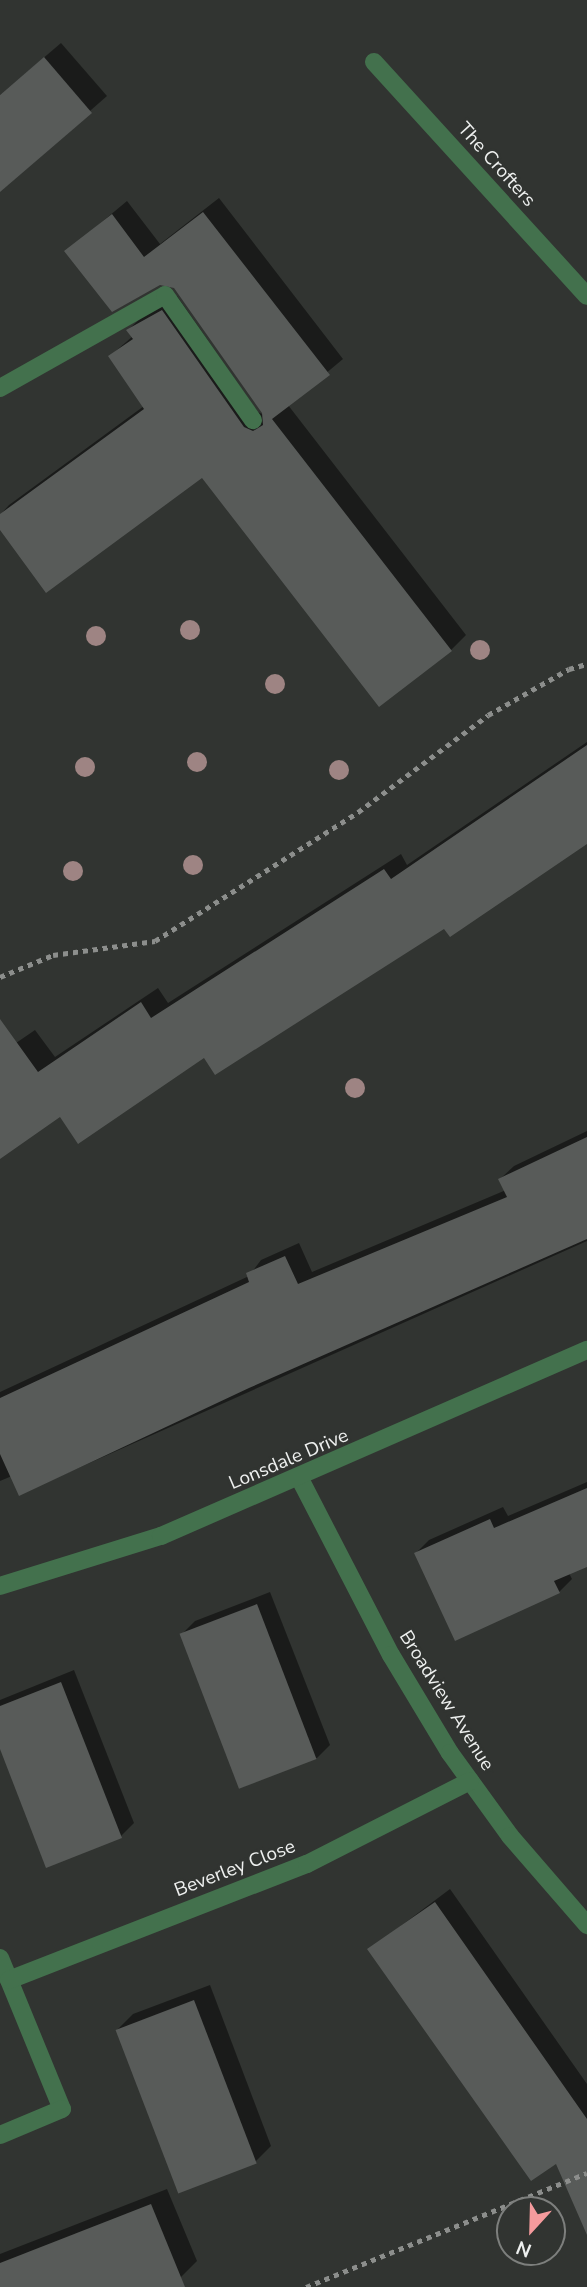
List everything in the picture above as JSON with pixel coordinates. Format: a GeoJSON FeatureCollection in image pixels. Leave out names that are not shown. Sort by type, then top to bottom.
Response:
{"type":"FeatureCollection","features":[{"type":"Feature","properties":{"kind":"street","name":"The Crofters"},"geometry":{"type":"LineString","coordinates":[[374,61],[587,296]]}},
{"type":"Feature","properties":{"kind":"street"},"geometry":{"type":"LineString","coordinates":[[0,388],[165,295],[253,420]]}},
{"type":"Feature","properties":{"kind":"street","name":"Lonsdale Drive"},"geometry":{"type":"LineString","coordinates":[[0,1586],[161,1536],[300,1479],[587,1350]]}},
{"type":"Feature","properties":{"kind":"street","name":"Broadview Avenue"},"geometry":{"type":"LineString","coordinates":[[300,1479],[391,1656],[470,1781],[587,1926]]}},
{"type":"Feature","properties":{"kind":"street","name":"Beverley Close"},"geometry":{"type":"LineString","coordinates":[[9,1980],[307,1864],[470,1781]]}},
{"type":"Feature","properties":{"kind":"street"},"geometry":{"type":"LineString","coordinates":[[0,1958],[62,2109],[0,2135]]}},
{"type":"Feature","properties":{"kind":"path"},"geometry":{"type":"LineString","coordinates":[[0,977],[53,955],[155,941],[358,812],[488,715],[569,669],[587,664]]}},
{"type":"Feature","properties":{"kind":"path"},"geometry":{"type":"LineString","coordinates":[[306,2287],[587,2173]]}},
{"type":"Feature","properties":{"kind":"building"},"geometry":{"type":"Polygon","coordinates":[[[44,57],[92,113],[0,192],[0,95],[44,57]]]}},
{"type":"Feature","properties":{"kind":"building"},"geometry":{"type":"Polygon","coordinates":[[[203,212],[330,375],[272,419],[452,651],[379,707],[202,478],[46,593],[0,530],[0,514],[144,409],[108,356],[133,339],[126,330],[162,310],[244,427],[253,431],[263,425],[262,413],[174,288],[160,285],[112,312],[64,251],[112,214],[144,257],[203,212]]]}},
{"type":"Feature","properties":{"kind":"building"},"geometry":{"type":"Polygon","coordinates":[[[587,745],[587,844],[450,937],[444,929],[215,1075],[204,1058],[78,1144],[60,1117],[0,1159],[0,1019],[38,1072],[141,1002],[151,1018],[384,869],[391,879],[587,745]]]}},
{"type":"Feature","properties":{"kind":"building"},"geometry":{"type":"Polygon","coordinates":[[[587,1137],[587,1239],[249,1388],[19,1496],[0,1454],[0,1398],[249,1282],[246,1273],[285,1256],[298,1284],[507,1197],[498,1179],[587,1137]]]}},
{"type":"Feature","properties":{"kind":"building"},"geometry":{"type":"Polygon","coordinates":[[[587,1488],[587,1567],[554,1581],[560,1593],[455,1641],[414,1553],[490,1519],[494,1528],[587,1488]]]}},
{"type":"Feature","properties":{"kind":"building"},"geometry":{"type":"Polygon","coordinates":[[[257,1604],[316,1759],[239,1789],[180,1634],[257,1604]]]}},
{"type":"Feature","properties":{"kind":"building"},"geometry":{"type":"Polygon","coordinates":[[[61,1682],[122,1838],[46,1868],[0,1749],[0,1706],[61,1682]]]}},
{"type":"Feature","properties":{"kind":"building"},"geometry":{"type":"Polygon","coordinates":[[[435,1902],[587,2119],[587,2235],[556,2164],[531,2181],[367,1949],[435,1902]]]}},
{"type":"Feature","properties":{"kind":"building"},"geometry":{"type":"Polygon","coordinates":[[[194,2000],[257,2163],[178,2193],[116,2030],[194,2000]]]}},
{"type":"Feature","properties":{"kind":"building"},"geometry":{"type":"Polygon","coordinates":[[[151,2204],[185,2287],[0,2287],[0,2263],[151,2204]]]}}]}
